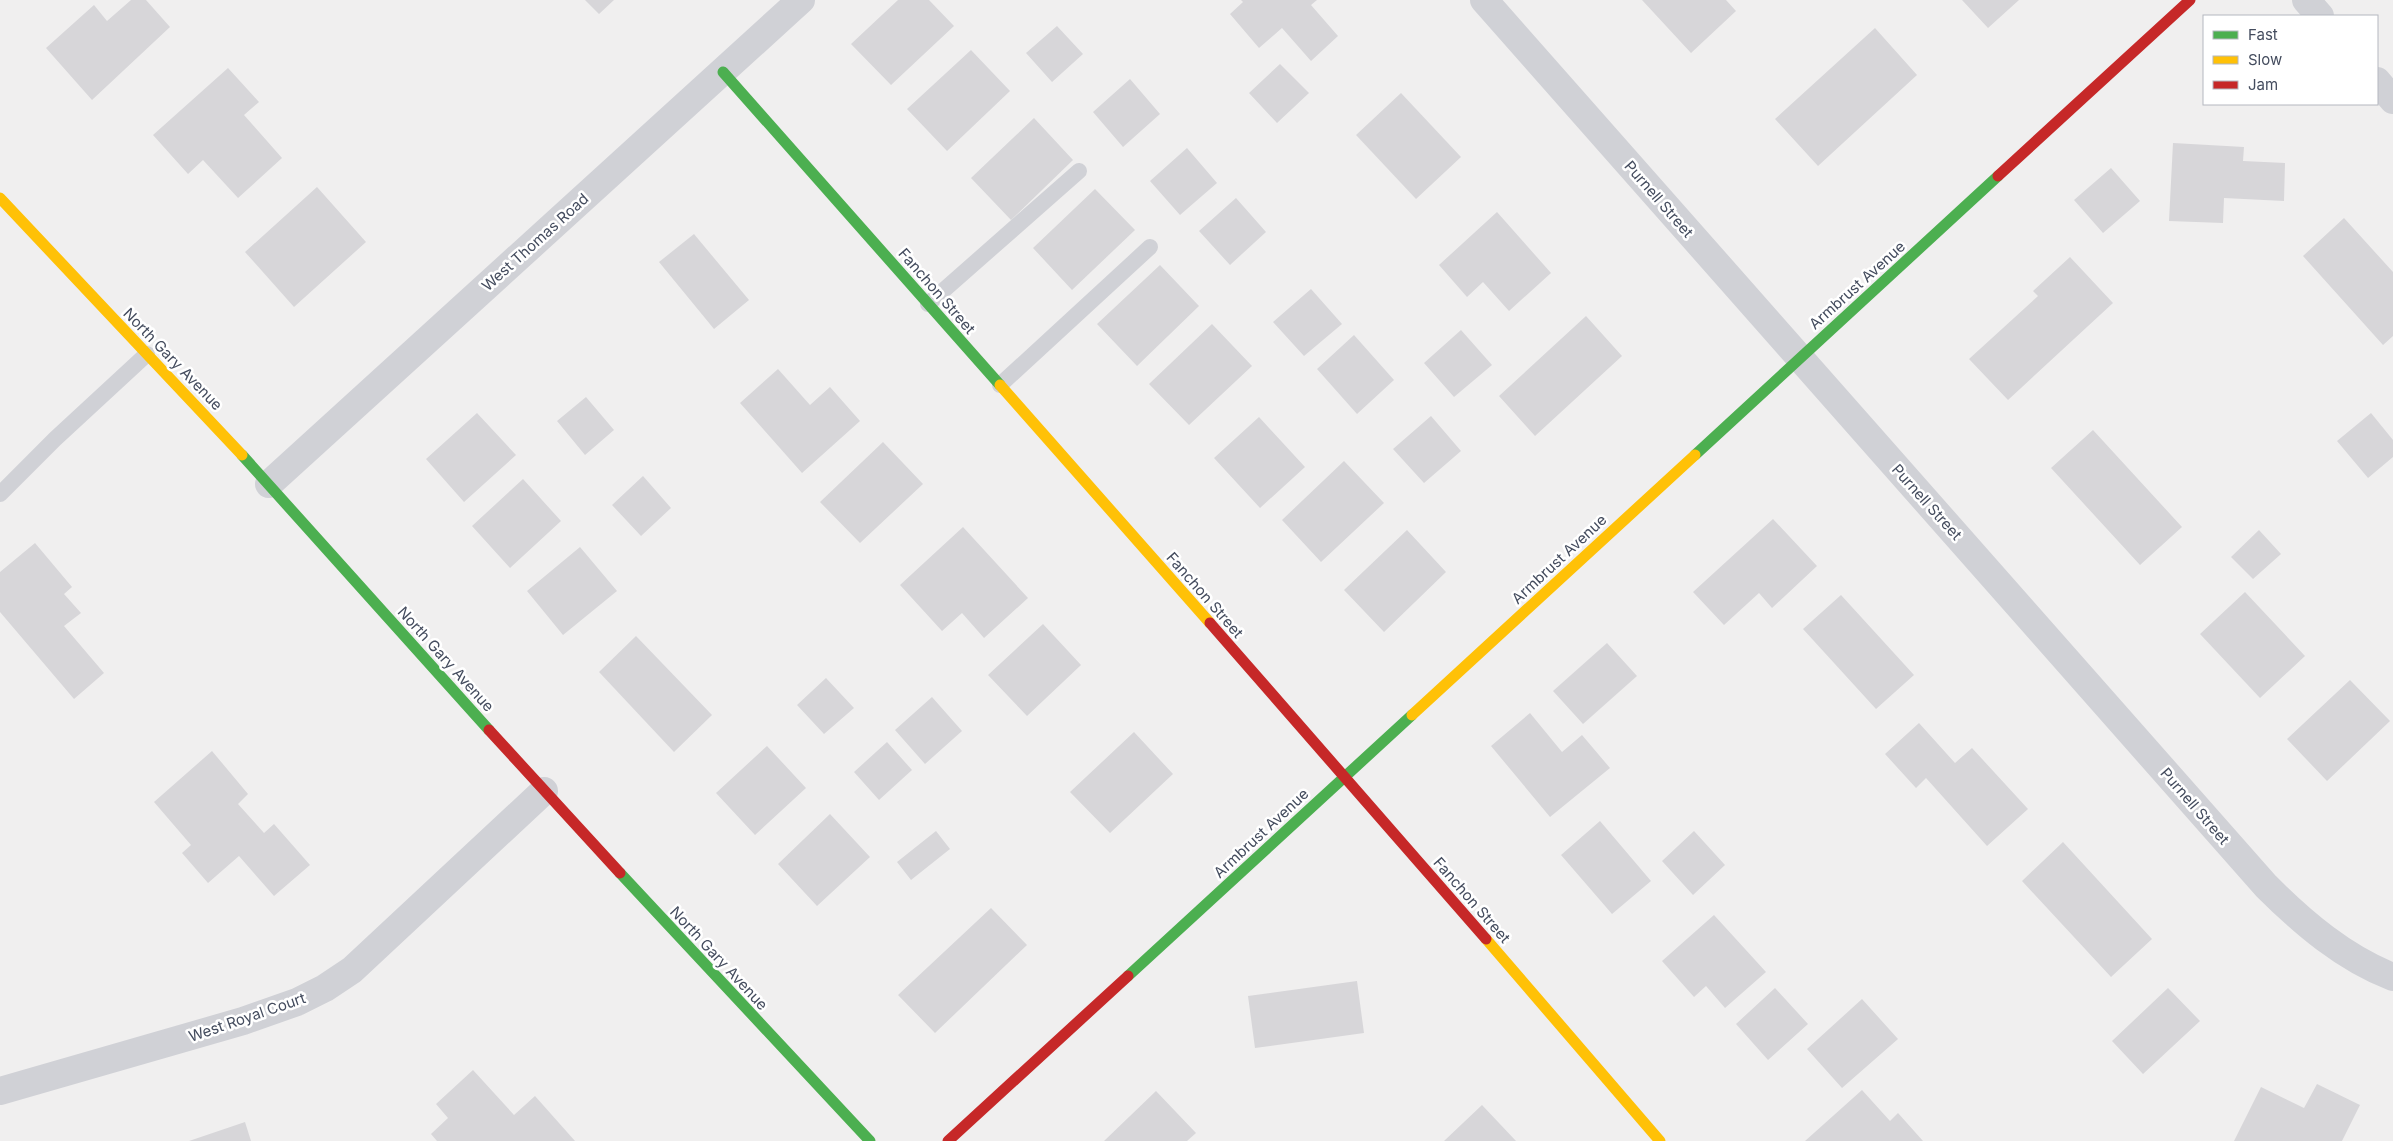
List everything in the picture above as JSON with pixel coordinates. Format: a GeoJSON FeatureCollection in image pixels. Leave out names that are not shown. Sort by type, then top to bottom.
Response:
{"type":"FeatureCollection","features":[{"type":"Feature","properties":{"kind":"street","name":"West Thomas Road"},"geometry":{"type":"LineString","coordinates":[[269,484],[801,0]]}},
{"type":"Feature","properties":{"kind":"street","name":"Purnell Street"},"geometry":{"type":"LineString","coordinates":[[1484,0],[2266,886],[2297,918],[2341,950],[2393,977]]}},
{"type":"Feature","properties":{"kind":"street","name":"Armbrust Avenue"},"geometry":{"type":"LineString","coordinates":[[948,1141],[2190,0]]}},
{"type":"Feature","properties":{"kind":"street"},"geometry":{"type":"LineString","coordinates":[[2306,0],[2319,15]]}},
{"type":"Feature","properties":{"kind":"street","name":"Fanchon Street"},"geometry":{"type":"LineString","coordinates":[[723,72],[1345,776],[1660,1141]]}},
{"type":"Feature","properties":{"kind":"street"},"geometry":{"type":"LineString","coordinates":[[2378,82],[2393,100]]}},
{"type":"Feature","properties":{"kind":"street","name":"North Gary Avenue"},"geometry":{"type":"LineString","coordinates":[[0,198],[269,484],[544,792],[870,1141]]}},
{"type":"Feature","properties":{"kind":"street","name":"West Royal Court"},"geometry":{"type":"LineString","coordinates":[[0,1091],[243,1021],[297,1002],[325,988],[352,970],[544,792]]}},
{"type":"Feature","properties":{"kind":"lane"},"geometry":{"type":"LineString","coordinates":[[928,304],[1079,171]]}},
{"type":"Feature","properties":{"kind":"lane"},"geometry":{"type":"LineString","coordinates":[[1000,385],[1150,247]]}},
{"type":"Feature","properties":{"kind":"lane"},"geometry":{"type":"LineString","coordinates":[[0,494],[55,439],[148,354]]}},
{"type":"Feature","properties":{"kind":"building"},"geometry":{"type":"Polygon","coordinates":[[[131,0],[146,0],[170,27],[92,100],[46,48],[94,5],[107,21],[131,0]]]}},
{"type":"Feature","properties":{"kind":"building"},"geometry":{"type":"Polygon","coordinates":[[[585,0],[614,0],[599,14],[585,0]]]}},
{"type":"Feature","properties":{"kind":"building"},"geometry":{"type":"Polygon","coordinates":[[[898,0],[929,0],[954,26],[891,85],[851,44],[898,0]]]}},
{"type":"Feature","properties":{"kind":"building"},"geometry":{"type":"Polygon","coordinates":[[[1241,0],[1317,0],[1311,5],[1338,36],[1311,61],[1282,28],[1259,48],[1230,14],[1243,2],[1241,0]]]}},
{"type":"Feature","properties":{"kind":"building"},"geometry":{"type":"Polygon","coordinates":[[[1642,0],[1726,0],[1736,11],[1691,53],[1642,0]]]}},
{"type":"Feature","properties":{"kind":"building"},"geometry":{"type":"Polygon","coordinates":[[[1962,0],[2019,0],[1988,28],[1962,0]]]}},
{"type":"Feature","properties":{"kind":"building"},"geometry":{"type":"Polygon","coordinates":[[[1057,26],[1083,54],[1052,82],[1026,53],[1057,26]]]}},
{"type":"Feature","properties":{"kind":"building"},"geometry":{"type":"Polygon","coordinates":[[[1875,28],[1917,75],[1818,166],[1775,119],[1875,28]]]}},
{"type":"Feature","properties":{"kind":"building"},"geometry":{"type":"Polygon","coordinates":[[[971,50],[1010,91],[947,151],[907,109],[971,50]]]}},
{"type":"Feature","properties":{"kind":"building"},"geometry":{"type":"Polygon","coordinates":[[[1280,64],[1309,93],[1277,123],[1249,93],[1280,64]]]}},
{"type":"Feature","properties":{"kind":"building"},"geometry":{"type":"Polygon","coordinates":[[[228,68],[259,102],[244,115],[282,158],[238,198],[203,160],[188,174],[153,135],[228,68]]]}},
{"type":"Feature","properties":{"kind":"building"},"geometry":{"type":"Polygon","coordinates":[[[1130,79],[1160,114],[1123,147],[1093,112],[1130,79]]]}},
{"type":"Feature","properties":{"kind":"building"},"geometry":{"type":"Polygon","coordinates":[[[1401,93],[1461,157],[1416,199],[1356,135],[1401,93]]]}},
{"type":"Feature","properties":{"kind":"building"},"geometry":{"type":"Polygon","coordinates":[[[1034,118],[1073,160],[1011,220],[971,178],[1034,118]]]}},
{"type":"Feature","properties":{"kind":"building"},"geometry":{"type":"Polygon","coordinates":[[[2173,143],[2244,147],[2243,161],[2285,163],[2284,201],[2224,198],[2223,223],[2169,221],[2173,143]]]}},
{"type":"Feature","properties":{"kind":"building"},"geometry":{"type":"Polygon","coordinates":[[[1187,148],[1217,183],[1180,215],[1150,181],[1187,148]]]}},
{"type":"Feature","properties":{"kind":"building"},"geometry":{"type":"Polygon","coordinates":[[[2111,168],[2140,201],[2103,233],[2074,200],[2111,168]]]}},
{"type":"Feature","properties":{"kind":"building"},"geometry":{"type":"Polygon","coordinates":[[[317,187],[366,242],[294,307],[245,252],[317,187]]]}},
{"type":"Feature","properties":{"kind":"building"},"geometry":{"type":"Polygon","coordinates":[[[1095,189],[1135,230],[1072,290],[1033,248],[1095,189]]]}},
{"type":"Feature","properties":{"kind":"building"},"geometry":{"type":"Polygon","coordinates":[[[1236,198],[1266,232],[1230,265],[1199,231],[1236,198]]]}},
{"type":"Feature","properties":{"kind":"building"},"geometry":{"type":"Polygon","coordinates":[[[1497,212],[1551,273],[1509,311],[1483,282],[1467,297],[1439,265],[1497,212]]]}},
{"type":"Feature","properties":{"kind":"building"},"geometry":{"type":"Polygon","coordinates":[[[2344,218],[2393,272],[2393,336],[2383,345],[2303,256],[2344,218]]]}},
{"type":"Feature","properties":{"kind":"building"},"geometry":{"type":"Polygon","coordinates":[[[694,234],[749,300],[714,329],[659,262],[694,234]]]}},
{"type":"Feature","properties":{"kind":"building"},"geometry":{"type":"Polygon","coordinates":[[[2070,257],[2113,303],[2008,400],[1969,359],[2038,296],[2033,291],[2070,257]]]}},
{"type":"Feature","properties":{"kind":"building"},"geometry":{"type":"Polygon","coordinates":[[[1160,265],[1199,306],[1137,366],[1097,324],[1160,265]]]}},
{"type":"Feature","properties":{"kind":"building"},"geometry":{"type":"Polygon","coordinates":[[[1311,289],[1342,324],[1304,356],[1273,322],[1311,289]]]}},
{"type":"Feature","properties":{"kind":"building"},"geometry":{"type":"Polygon","coordinates":[[[1586,316],[1622,356],[1535,436],[1499,396],[1586,316]]]}},
{"type":"Feature","properties":{"kind":"building"},"geometry":{"type":"Polygon","coordinates":[[[1212,324],[1252,366],[1189,425],[1149,384],[1212,324]]]}},
{"type":"Feature","properties":{"kind":"building"},"geometry":{"type":"Polygon","coordinates":[[[1461,330],[1492,365],[1454,397],[1424,363],[1461,330]]]}},
{"type":"Feature","properties":{"kind":"building"},"geometry":{"type":"Polygon","coordinates":[[[1354,335],[1394,380],[1357,414],[1317,369],[1354,335]]]}},
{"type":"Feature","properties":{"kind":"building"},"geometry":{"type":"Polygon","coordinates":[[[778,369],[810,405],[830,387],[860,421],[802,473],[740,403],[778,369]]]}},
{"type":"Feature","properties":{"kind":"building"},"geometry":{"type":"Polygon","coordinates":[[[586,397],[614,430],[585,455],[557,421],[586,397]]]}},
{"type":"Feature","properties":{"kind":"building"},"geometry":{"type":"Polygon","coordinates":[[[477,413],[516,455],[464,502],[426,459],[477,413]]]}},
{"type":"Feature","properties":{"kind":"building"},"geometry":{"type":"Polygon","coordinates":[[[2371,413],[2393,440],[2393,457],[2368,478],[2337,441],[2371,413]]]}},
{"type":"Feature","properties":{"kind":"building"},"geometry":{"type":"Polygon","coordinates":[[[1431,416],[1461,451],[1424,483],[1393,449],[1431,416]]]}},
{"type":"Feature","properties":{"kind":"building"},"geometry":{"type":"Polygon","coordinates":[[[1259,417],[1305,467],[1260,508],[1214,458],[1259,417]]]}},
{"type":"Feature","properties":{"kind":"building"},"geometry":{"type":"Polygon","coordinates":[[[2093,430],[2182,527],[2140,565],[2051,468],[2093,430]]]}},
{"type":"Feature","properties":{"kind":"building"},"geometry":{"type":"Polygon","coordinates":[[[883,442],[923,484],[860,543],[820,502],[883,442]]]}},
{"type":"Feature","properties":{"kind":"building"},"geometry":{"type":"Polygon","coordinates":[[[1344,461],[1384,503],[1321,562],[1282,520],[1344,461]]]}},
{"type":"Feature","properties":{"kind":"building"},"geometry":{"type":"Polygon","coordinates":[[[643,476],[671,508],[641,536],[612,505],[643,476]]]}},
{"type":"Feature","properties":{"kind":"building"},"geometry":{"type":"Polygon","coordinates":[[[523,479],[561,521],[510,568],[472,526],[523,479]]]}},
{"type":"Feature","properties":{"kind":"building"},"geometry":{"type":"Polygon","coordinates":[[[1773,519],[1817,566],[1772,608],[1759,593],[1724,625],[1693,592],[1773,519]]]}},
{"type":"Feature","properties":{"kind":"building"},"geometry":{"type":"Polygon","coordinates":[[[963,527],[1028,598],[984,638],[962,613],[942,631],[900,585],[963,527]]]}},
{"type":"Feature","properties":{"kind":"building"},"geometry":{"type":"Polygon","coordinates":[[[1407,530],[1446,572],[1384,632],[1344,590],[1407,530]]]}},
{"type":"Feature","properties":{"kind":"building"},"geometry":{"type":"Polygon","coordinates":[[[2259,530],[2281,554],[2253,579],[2231,557],[2259,530]]]}},
{"type":"Feature","properties":{"kind":"building"},"geometry":{"type":"Polygon","coordinates":[[[35,543],[72,587],[64,594],[81,613],[64,626],[104,673],[74,699],[0,612],[0,572],[35,543]]]}},
{"type":"Feature","properties":{"kind":"building"},"geometry":{"type":"Polygon","coordinates":[[[580,547],[617,591],[563,635],[527,591],[580,547]]]}},
{"type":"Feature","properties":{"kind":"building"},"geometry":{"type":"Polygon","coordinates":[[[2245,592],[2305,656],[2260,698],[2200,634],[2245,592]]]}},
{"type":"Feature","properties":{"kind":"building"},"geometry":{"type":"Polygon","coordinates":[[[1841,595],[1914,675],[1876,709],[1803,629],[1841,595]]]}},
{"type":"Feature","properties":{"kind":"building"},"geometry":{"type":"Polygon","coordinates":[[[1043,624],[1081,665],[1027,716],[988,675],[1043,624]]]}},
{"type":"Feature","properties":{"kind":"building"},"geometry":{"type":"Polygon","coordinates":[[[636,636],[712,715],[674,752],[599,672],[636,636]]]}},
{"type":"Feature","properties":{"kind":"building"},"geometry":{"type":"Polygon","coordinates":[[[1607,643],[1637,676],[1583,724],[1553,691],[1607,643]]]}},
{"type":"Feature","properties":{"kind":"building"},"geometry":{"type":"Polygon","coordinates":[[[826,678],[854,708],[824,734],[797,705],[826,678]]]}},
{"type":"Feature","properties":{"kind":"building"},"geometry":{"type":"Polygon","coordinates":[[[2350,680],[2390,721],[2327,781],[2287,739],[2350,680]]]}},
{"type":"Feature","properties":{"kind":"building"},"geometry":{"type":"Polygon","coordinates":[[[932,697],[962,731],[925,764],[895,730],[932,697]]]}},
{"type":"Feature","properties":{"kind":"building"},"geometry":{"type":"Polygon","coordinates":[[[1530,713],[1562,752],[1582,735],[1610,768],[1550,817],[1491,746],[1530,713]]]}},
{"type":"Feature","properties":{"kind":"building"},"geometry":{"type":"Polygon","coordinates":[[[1919,723],[1955,763],[1972,748],[2028,809],[1987,846],[1926,778],[1916,788],[1885,754],[1919,723]]]}},
{"type":"Feature","properties":{"kind":"building"},"geometry":{"type":"Polygon","coordinates":[[[1134,732],[1173,774],[1110,833],[1070,792],[1134,732]]]}},
{"type":"Feature","properties":{"kind":"building"},"geometry":{"type":"Polygon","coordinates":[[[887,742],[912,770],[879,800],[854,772],[887,742]]]}},
{"type":"Feature","properties":{"kind":"building"},"geometry":{"type":"Polygon","coordinates":[[[767,746],[806,788],[755,835],[716,793],[767,746]]]}},
{"type":"Feature","properties":{"kind":"building"},"geometry":{"type":"Polygon","coordinates":[[[212,751],[248,794],[238,804],[264,833],[274,824],[310,865],[274,896],[239,856],[208,883],[182,853],[191,845],[154,802],[212,751]]]}},
{"type":"Feature","properties":{"kind":"building"},"geometry":{"type":"Polygon","coordinates":[[[830,814],[870,857],[817,906],[778,864],[830,814]]]}},
{"type":"Feature","properties":{"kind":"building"},"geometry":{"type":"Polygon","coordinates":[[[1600,821],[1651,881],[1612,914],[1561,855],[1600,821]]]}},
{"type":"Feature","properties":{"kind":"building"},"geometry":{"type":"Polygon","coordinates":[[[936,831],[950,849],[911,880],[897,862],[936,831]]]}},
{"type":"Feature","properties":{"kind":"building"},"geometry":{"type":"Polygon","coordinates":[[[1694,831],[1725,865],[1693,895],[1662,861],[1694,831]]]}},
{"type":"Feature","properties":{"kind":"building"},"geometry":{"type":"Polygon","coordinates":[[[2063,842],[2152,939],[2111,977],[2022,881],[2063,842]]]}},
{"type":"Feature","properties":{"kind":"building"},"geometry":{"type":"Polygon","coordinates":[[[991,908],[1027,945],[935,1033],[898,995],[991,908]]]}},
{"type":"Feature","properties":{"kind":"building"},"geometry":{"type":"Polygon","coordinates":[[[1714,915],[1766,972],[1725,1008],[1706,986],[1694,997],[1662,961],[1714,915]]]}},
{"type":"Feature","properties":{"kind":"building"},"geometry":{"type":"Polygon","coordinates":[[[1357,981],[1364,1033],[1255,1048],[1248,996],[1357,981]]]}},
{"type":"Feature","properties":{"kind":"building"},"geometry":{"type":"Polygon","coordinates":[[[1775,988],[1808,1024],[1768,1060],[1736,1024],[1775,988]]]}},
{"type":"Feature","properties":{"kind":"building"},"geometry":{"type":"Polygon","coordinates":[[[2168,988],[2200,1021],[2143,1074],[2112,1041],[2168,988]]]}},
{"type":"Feature","properties":{"kind":"building"},"geometry":{"type":"Polygon","coordinates":[[[1862,999],[1898,1039],[1842,1088],[1807,1049],[1862,999]]]}},
{"type":"Feature","properties":{"kind":"building"},"geometry":{"type":"Polygon","coordinates":[[[473,1070],[514,1115],[535,1096],[575,1141],[437,1141],[431,1134],[448,1118],[436,1104],[473,1070]]]}},
{"type":"Feature","properties":{"kind":"building"},"geometry":{"type":"Polygon","coordinates":[[[2317,1084],[2360,1105],[2342,1141],[2234,1141],[2261,1087],[2304,1108],[2317,1084]]]}},
{"type":"Feature","properties":{"kind":"building"},"geometry":{"type":"Polygon","coordinates":[[[1862,1090],[1890,1121],[1898,1113],[1923,1141],[1805,1141],[1862,1090]]]}},
{"type":"Feature","properties":{"kind":"building"},"geometry":{"type":"Polygon","coordinates":[[[1156,1091],[1196,1133],[1187,1141],[1104,1141],[1156,1091]]]}},
{"type":"Feature","properties":{"kind":"building"},"geometry":{"type":"Polygon","coordinates":[[[1482,1105],[1516,1141],[1444,1141],[1482,1105]]]}},
{"type":"Feature","properties":{"kind":"building"},"geometry":{"type":"Polygon","coordinates":[[[245,1122],[251,1141],[189,1141],[245,1122]]]}},
{"type":"Feature","properties":{"kind":"traffic: fast"},"geometry":{"type":"LineString","coordinates":[[723,72],[1000,385]]}},
{"type":"Feature","properties":{"kind":"traffic: fast"},"geometry":{"type":"LineString","coordinates":[[1695,455],[1998,176]]}},
{"type":"Feature","properties":{"kind":"traffic: fast"},"geometry":{"type":"LineString","coordinates":[[242,455],[489,730]]}},
{"type":"Feature","properties":{"kind":"traffic: fast"},"geometry":{"type":"LineString","coordinates":[[1128,976],[1412,715]]}},
{"type":"Feature","properties":{"kind":"traffic: fast"},"geometry":{"type":"LineString","coordinates":[[620,873],[870,1141]]}},
{"type":"Feature","properties":{"kind":"traffic: slow"},"geometry":{"type":"LineString","coordinates":[[0,198],[242,455]]}},
{"type":"Feature","properties":{"kind":"traffic: slow"},"geometry":{"type":"LineString","coordinates":[[1000,385],[1210,623]]}},
{"type":"Feature","properties":{"kind":"traffic: slow"},"geometry":{"type":"LineString","coordinates":[[1412,715],[1695,455]]}},
{"type":"Feature","properties":{"kind":"traffic: slow"},"geometry":{"type":"LineString","coordinates":[[1486,939],[1660,1141]]}},
{"type":"Feature","properties":{"kind":"traffic: jam"},"geometry":{"type":"LineString","coordinates":[[1998,176],[2190,0]]}},
{"type":"Feature","properties":{"kind":"traffic: jam"},"geometry":{"type":"LineString","coordinates":[[1210,623],[1486,939]]}},
{"type":"Feature","properties":{"kind":"traffic: jam"},"geometry":{"type":"LineString","coordinates":[[489,730],[620,873]]}},
{"type":"Feature","properties":{"kind":"traffic: jam"},"geometry":{"type":"LineString","coordinates":[[948,1141],[1128,976]]}}]}
